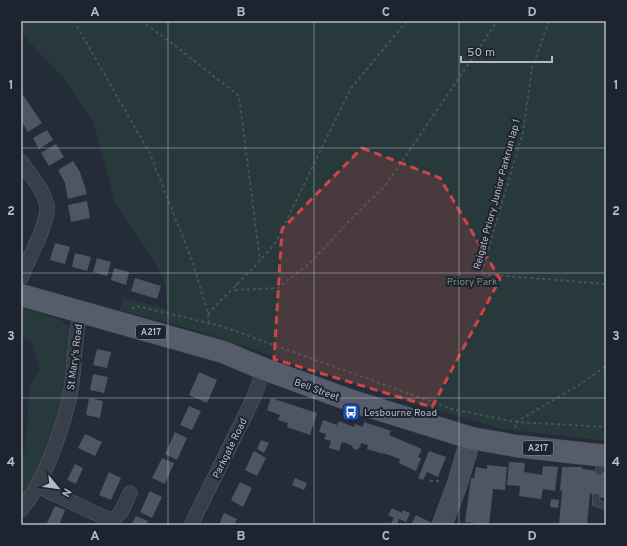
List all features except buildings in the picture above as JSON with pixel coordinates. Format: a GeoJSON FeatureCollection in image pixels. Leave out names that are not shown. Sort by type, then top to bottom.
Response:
{"type":"FeatureCollection","features":[{"type":"Feature","properties":{"kind":"main road","name":"A217"},"geometry":{"type":"LineString","coordinates":[[21,295],[80,313]]}},
{"type":"Feature","properties":{"kind":"main road","name":"Bell Street"},"geometry":{"type":"LineString","coordinates":[[80,313],[222,352],[355,402],[471,438],[602,461]]}},
{"type":"Feature","properties":{"kind":"main road"},"geometry":{"type":"LineString","coordinates":[[442,525],[457,485],[471,438]]}},
{"type":"Feature","properties":{"kind":"street"},"geometry":{"type":"LineString","coordinates":[[21,161],[38,185],[47,207],[44,222],[21,278]]}},
{"type":"Feature","properties":{"kind":"street","name":"St Mary's Road"},"geometry":{"type":"LineString","coordinates":[[21,510],[37,486],[64,422],[72,385],[76,351],[76,330],[80,313]]}},
{"type":"Feature","properties":{"kind":"street","name":"Parkgate Road"},"geometry":{"type":"LineString","coordinates":[[191,525],[254,397],[264,369]]}},
{"type":"Feature","properties":{"kind":"street"},"geometry":{"type":"LineString","coordinates":[[37,486],[113,523],[121,512],[130,493]]}},
{"type":"Feature","properties":{"kind":"lane"},"geometry":{"type":"LineString","coordinates":[[596,498],[596,503],[606,506]]}},
{"type":"Feature","properties":{"kind":"path"},"geometry":{"type":"LineString","coordinates":[[74,21],[150,154],[193,263],[208,314],[208,322]]}},
{"type":"Feature","properties":{"kind":"path"},"geometry":{"type":"LineString","coordinates":[[141,21],[239,96],[260,262]]}},
{"type":"Feature","properties":{"kind":"path"},"geometry":{"type":"LineString","coordinates":[[208,314],[260,262],[276,242],[351,88],[407,21]]}},
{"type":"Feature","properties":{"kind":"path"},"geometry":{"type":"LineString","coordinates":[[238,283],[236,290],[278,288],[310,263],[354,216],[385,186],[497,21]]}},
{"type":"Feature","properties":{"kind":"path","name":"Reigate Priory Junior Parkrun lap 1"},"geometry":{"type":"LineString","coordinates":[[548,21],[532,68],[523,132],[481,274],[606,284]]}},
{"type":"Feature","properties":{"kind":"path"},"geometry":{"type":"LineString","coordinates":[[137,306],[208,322],[452,409],[516,422],[606,427]]}},
{"type":"Feature","properties":{"kind":"path"},"geometry":{"type":"LineString","coordinates":[[516,422],[580,385],[606,366]]}},
{"type":"Feature","properties":{"kind":"path"},"geometry":{"type":"LineString","coordinates":[[430,481],[443,481]]}},
{"type":"Feature","properties":{"kind":"highlighted area"},"geometry":{"type":"Polygon","coordinates":[[[362,148],[440,178],[500,279],[432,407],[274,359],[282,229],[362,148]]]}},
{"type":"Feature","properties":{"kind":"green space","name":"Priory Park"},"geometry":{"type":"Polygon","coordinates":[[[21,21],[606,21],[606,441],[504,429],[427,408],[199,331],[120,310],[123,298],[167,309],[164,279],[149,253],[116,205],[93,122],[64,79],[21,33],[21,21]]]}},
{"type":"Feature","properties":{"kind":"green space"},"geometry":{"type":"Polygon","coordinates":[[[21,307],[61,320],[69,328],[69,371],[55,435],[21,503],[21,459],[25,451],[29,388],[40,370],[32,343],[21,338],[21,307]]]}},
{"type":"Feature","properties":{"kind":"place","name":"Lesbourne Road"},"geometry":{"type":"Point","coordinates":[351,412]}}]}
